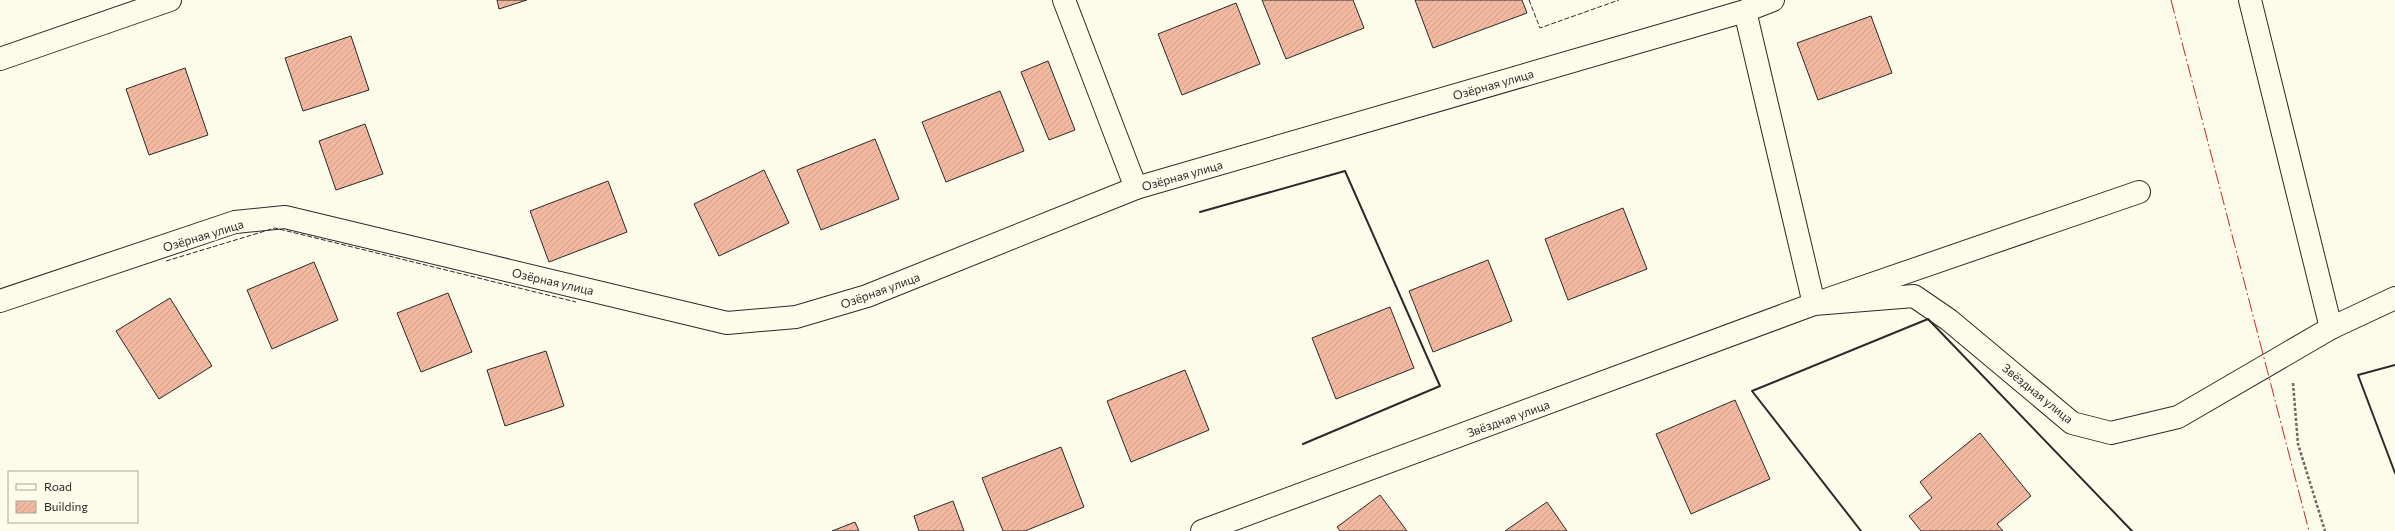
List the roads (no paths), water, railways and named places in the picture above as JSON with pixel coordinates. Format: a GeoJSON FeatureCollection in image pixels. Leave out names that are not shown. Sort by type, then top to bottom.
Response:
{"type":"FeatureCollection","features":[{"type":"Feature","properties":{"kind":"street"},"geometry":{"type":"LineString","coordinates":[[0,59],[170,0]]}},
{"type":"Feature","properties":{"kind":"street"},"geometry":{"type":"LineString","coordinates":[[1064,0],[1136,188]]}},
{"type":"Feature","properties":{"kind":"street","name":"Озёрная улица"},"geometry":{"type":"LineString","coordinates":[[0,301],[235,222],[285,217],[727,323],[796,317],[867,296],[1136,188],[1745,11],[1773,0]]}},
{"type":"Feature","properties":{"kind":"street"},"geometry":{"type":"LineString","coordinates":[[2250,0],[2331,328]]}},
{"type":"Feature","properties":{"kind":"street"},"geometry":{"type":"LineString","coordinates":[[1745,11],[1814,304]]}},
{"type":"Feature","properties":{"kind":"street","name":"Звёздная улица"},"geometry":{"type":"LineString","coordinates":[[1202,531],[1814,304],[2139,192]]}},
{"type":"Feature","properties":{"kind":"street","name":"Звёздная улица"},"geometry":{"type":"LineString","coordinates":[[1814,304],[1914,296],[1949,320],[2072,423],[2110,433],[2178,417],[2331,328],[2395,298]]}}]}
